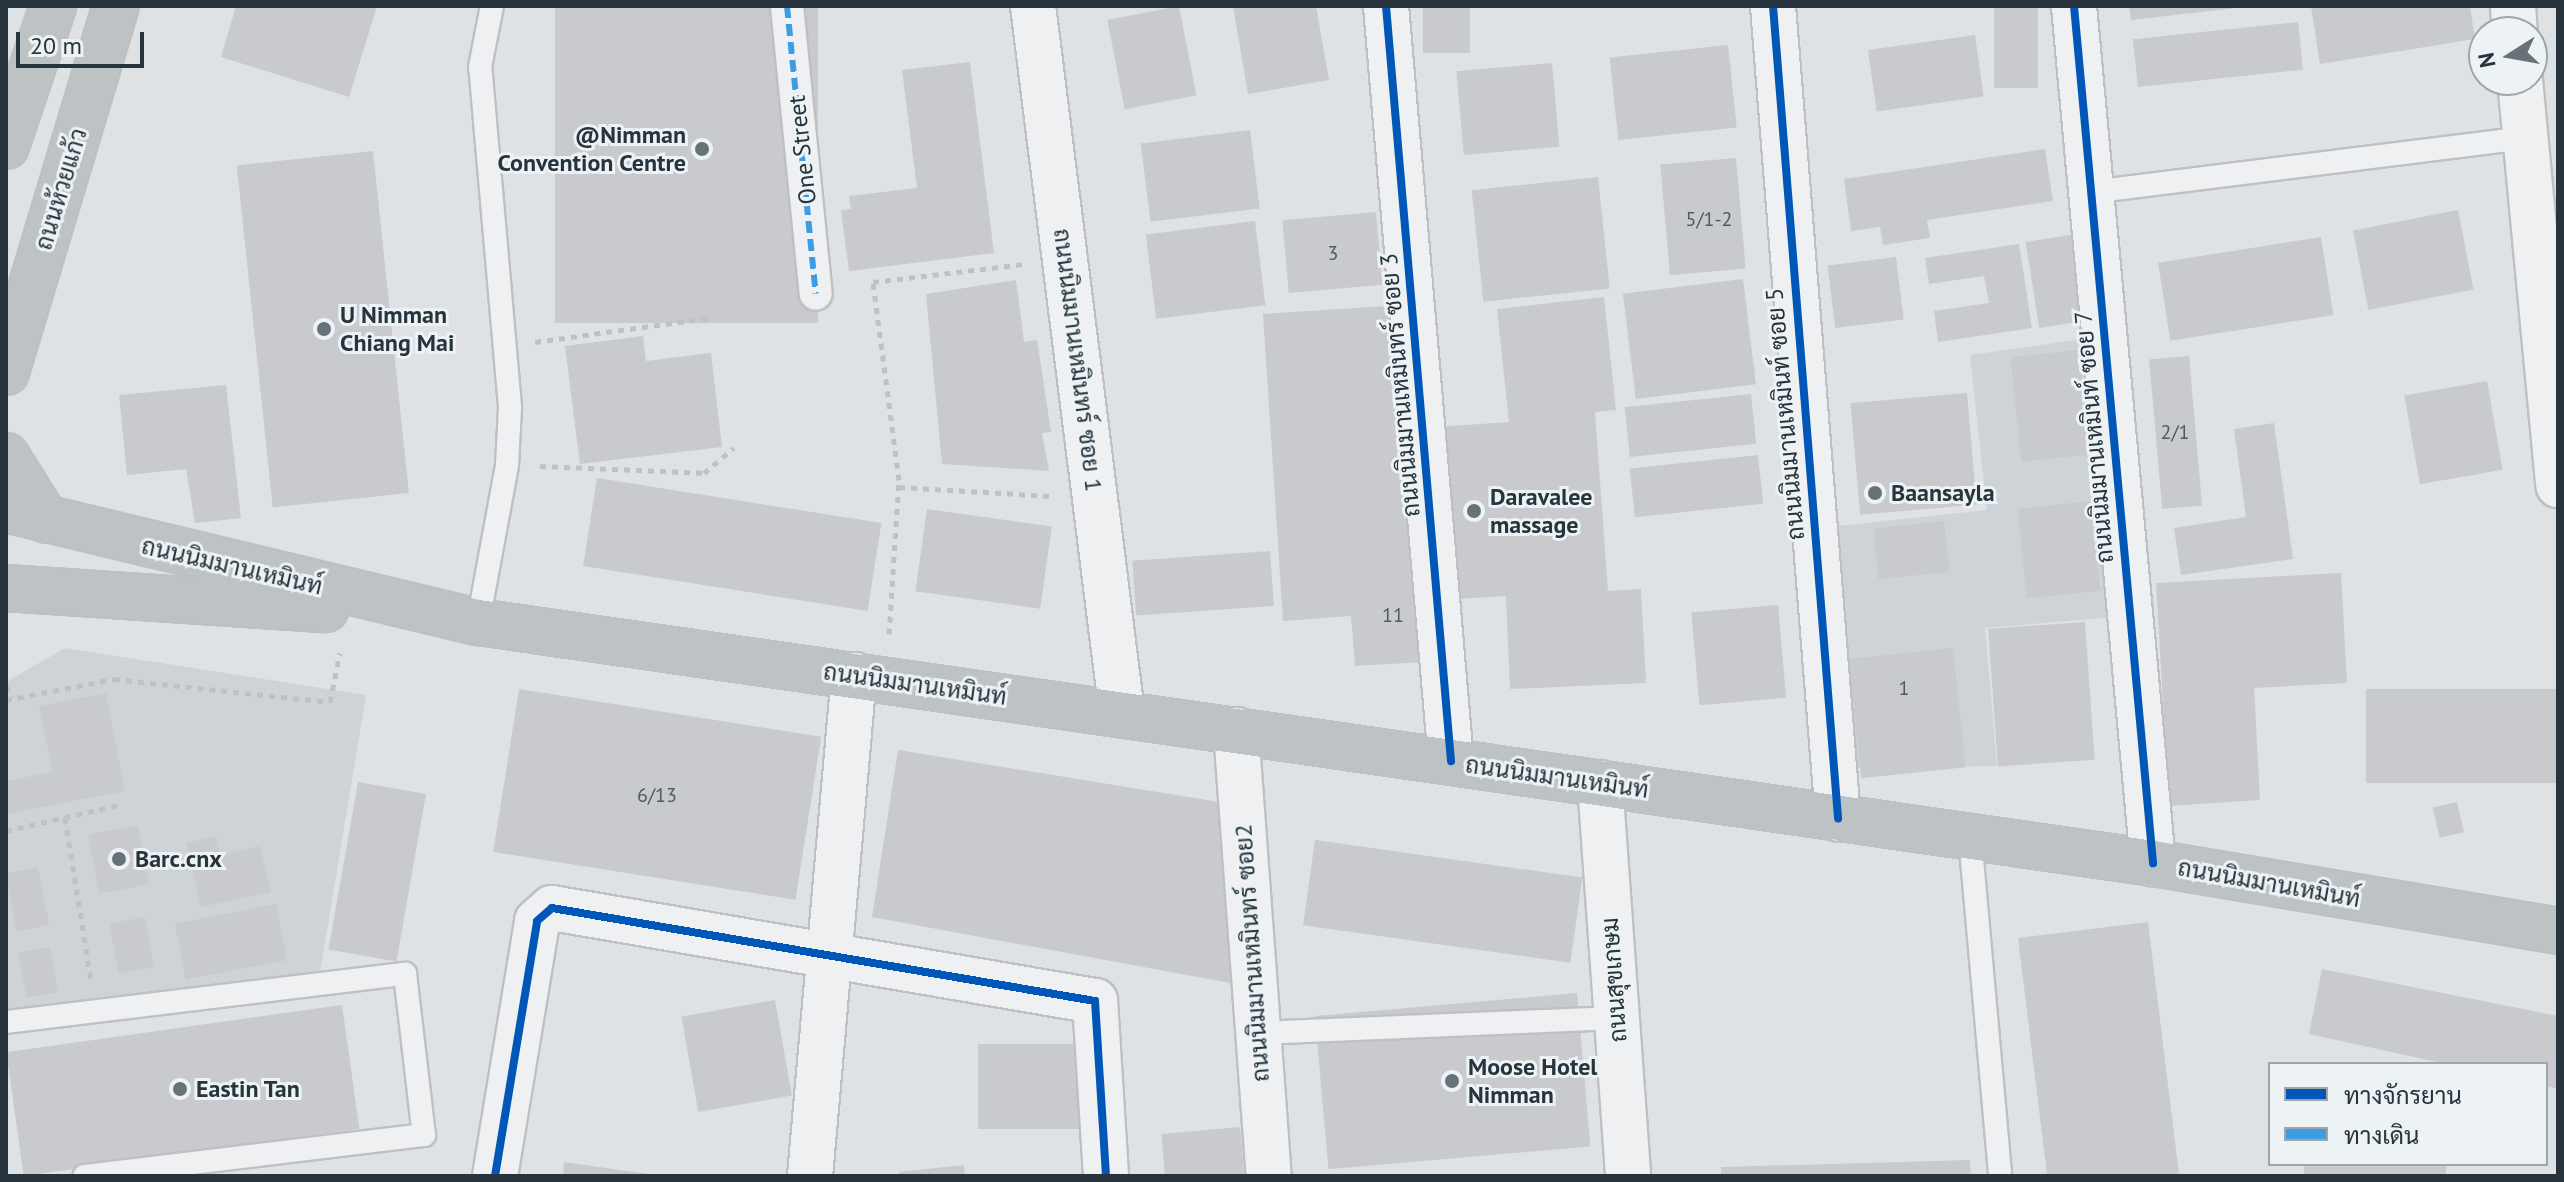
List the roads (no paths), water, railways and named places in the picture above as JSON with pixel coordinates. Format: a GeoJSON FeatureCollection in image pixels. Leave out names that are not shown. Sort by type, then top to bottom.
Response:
{"type":"FeatureCollection","features":[{"type":"Feature","properties":{"kind":"main road"},"geometry":{"type":"LineString","coordinates":[[6,146],[53,6]]}},
{"type":"Feature","properties":{"kind":"main road","name":"ถนนห้วยแก้ว"},"geometry":{"type":"LineString","coordinates":[[6,372],[116,6]]}},
{"type":"Feature","properties":{"kind":"main road"},"geometry":{"type":"LineString","coordinates":[[6,456],[26,514]]}},
{"type":"Feature","properties":{"kind":"main road","name":"ถนนนิมมานเหมินท์"},"geometry":{"type":"LineString","coordinates":[[26,514],[468,619],[2153,863],[2558,931]]}},
{"type":"Feature","properties":{"kind":"main road","name":"ถนนนิมมานเหมินท์"},"geometry":{"type":"LineString","coordinates":[[16,595],[468,619]]}},
{"type":"Feature","properties":{"kind":"street","name":"One Street"},"geometry":{"type":"LineString","coordinates":[[787,6],[816,294]]}},
{"type":"Feature","properties":{"kind":"street","name":"ถนนนิมมานเหมินทร์ ซอย 1"},"geometry":{"type":"LineString","coordinates":[[1033,6],[1122,713]]}},
{"type":"Feature","properties":{"kind":"street","name":"ถนนนิมมานเหมินทร์ ซอย 3"},"geometry":{"type":"LineString","coordinates":[[1386,6],[1451,761]]}},
{"type":"Feature","properties":{"kind":"street","name":"ถนนนิมมานเหมินท์ ซอย 5"},"geometry":{"type":"LineString","coordinates":[[1773,6],[1838,818]]}},
{"type":"Feature","properties":{"kind":"street","name":"ถนนนิมมานเหมินท์ ซอย 7"},"geometry":{"type":"LineString","coordinates":[[2074,6],[2153,863]]}},
{"type":"Feature","properties":{"kind":"street"},"geometry":{"type":"LineString","coordinates":[[2521,96],[2558,485]]}},
{"type":"Feature","properties":{"kind":"street"},"geometry":{"type":"LineString","coordinates":[[810,1176],[826,951],[854,675]]}},
{"type":"Feature","properties":{"kind":"street","name":"ถนนนิมมานเหมินทร์ ซอย2"},"geometry":{"type":"LineString","coordinates":[[1236,730],[1269,1176]]}},
{"type":"Feature","properties":{"kind":"street","name":"ถนนสุขเกษม"},"geometry":{"type":"LineString","coordinates":[[1600,783],[1628,1176]]}},
{"type":"Feature","properties":{"kind":"street"},"geometry":{"type":"LineString","coordinates":[[495,1176],[537,921],[552,908],[826,951],[1095,1001],[1106,1176]]}},
{"type":"Feature","properties":{"kind":"lane"},"geometry":{"type":"LineString","coordinates":[[468,619],[507,465],[509,346],[480,67],[492,6]]}},
{"type":"Feature","properties":{"kind":"lane"},"geometry":{"type":"LineString","coordinates":[[2091,192],[2525,138]]}},
{"type":"Feature","properties":{"kind":"lane"},"geometry":{"type":"LineString","coordinates":[[1970,837],[2000,1176]]}},
{"type":"Feature","properties":{"kind":"lane"},"geometry":{"type":"LineString","coordinates":[[6,1022],[405,974],[424,1135],[84,1176]]}},
{"type":"Feature","properties":{"kind":"lane"},"geometry":{"type":"LineString","coordinates":[[1258,1033],[1617,1018]]}},
{"type":"Feature","properties":{"kind":"place","name":"@Nimman Convention Centre"},"geometry":{"type":"Point","coordinates":[702,149]}},
{"type":"Feature","properties":{"kind":"place","name":"U Nimman Chiang Mai"},"geometry":{"type":"Point","coordinates":[324,329]}},
{"type":"Feature","properties":{"kind":"place","name":"Baansayla"},"geometry":{"type":"Point","coordinates":[1875,493]}},
{"type":"Feature","properties":{"kind":"place","name":"Daravalee massage"},"geometry":{"type":"Point","coordinates":[1474,511]}},
{"type":"Feature","properties":{"kind":"place","name":"Barc.cnx"},"geometry":{"type":"Point","coordinates":[119,859]}},
{"type":"Feature","properties":{"kind":"place","name":"Moose Hotel Nimman"},"geometry":{"type":"Point","coordinates":[1452,1081]}},
{"type":"Feature","properties":{"kind":"place","name":"Eastin Tan"},"geometry":{"type":"Point","coordinates":[180,1089]}}]}
